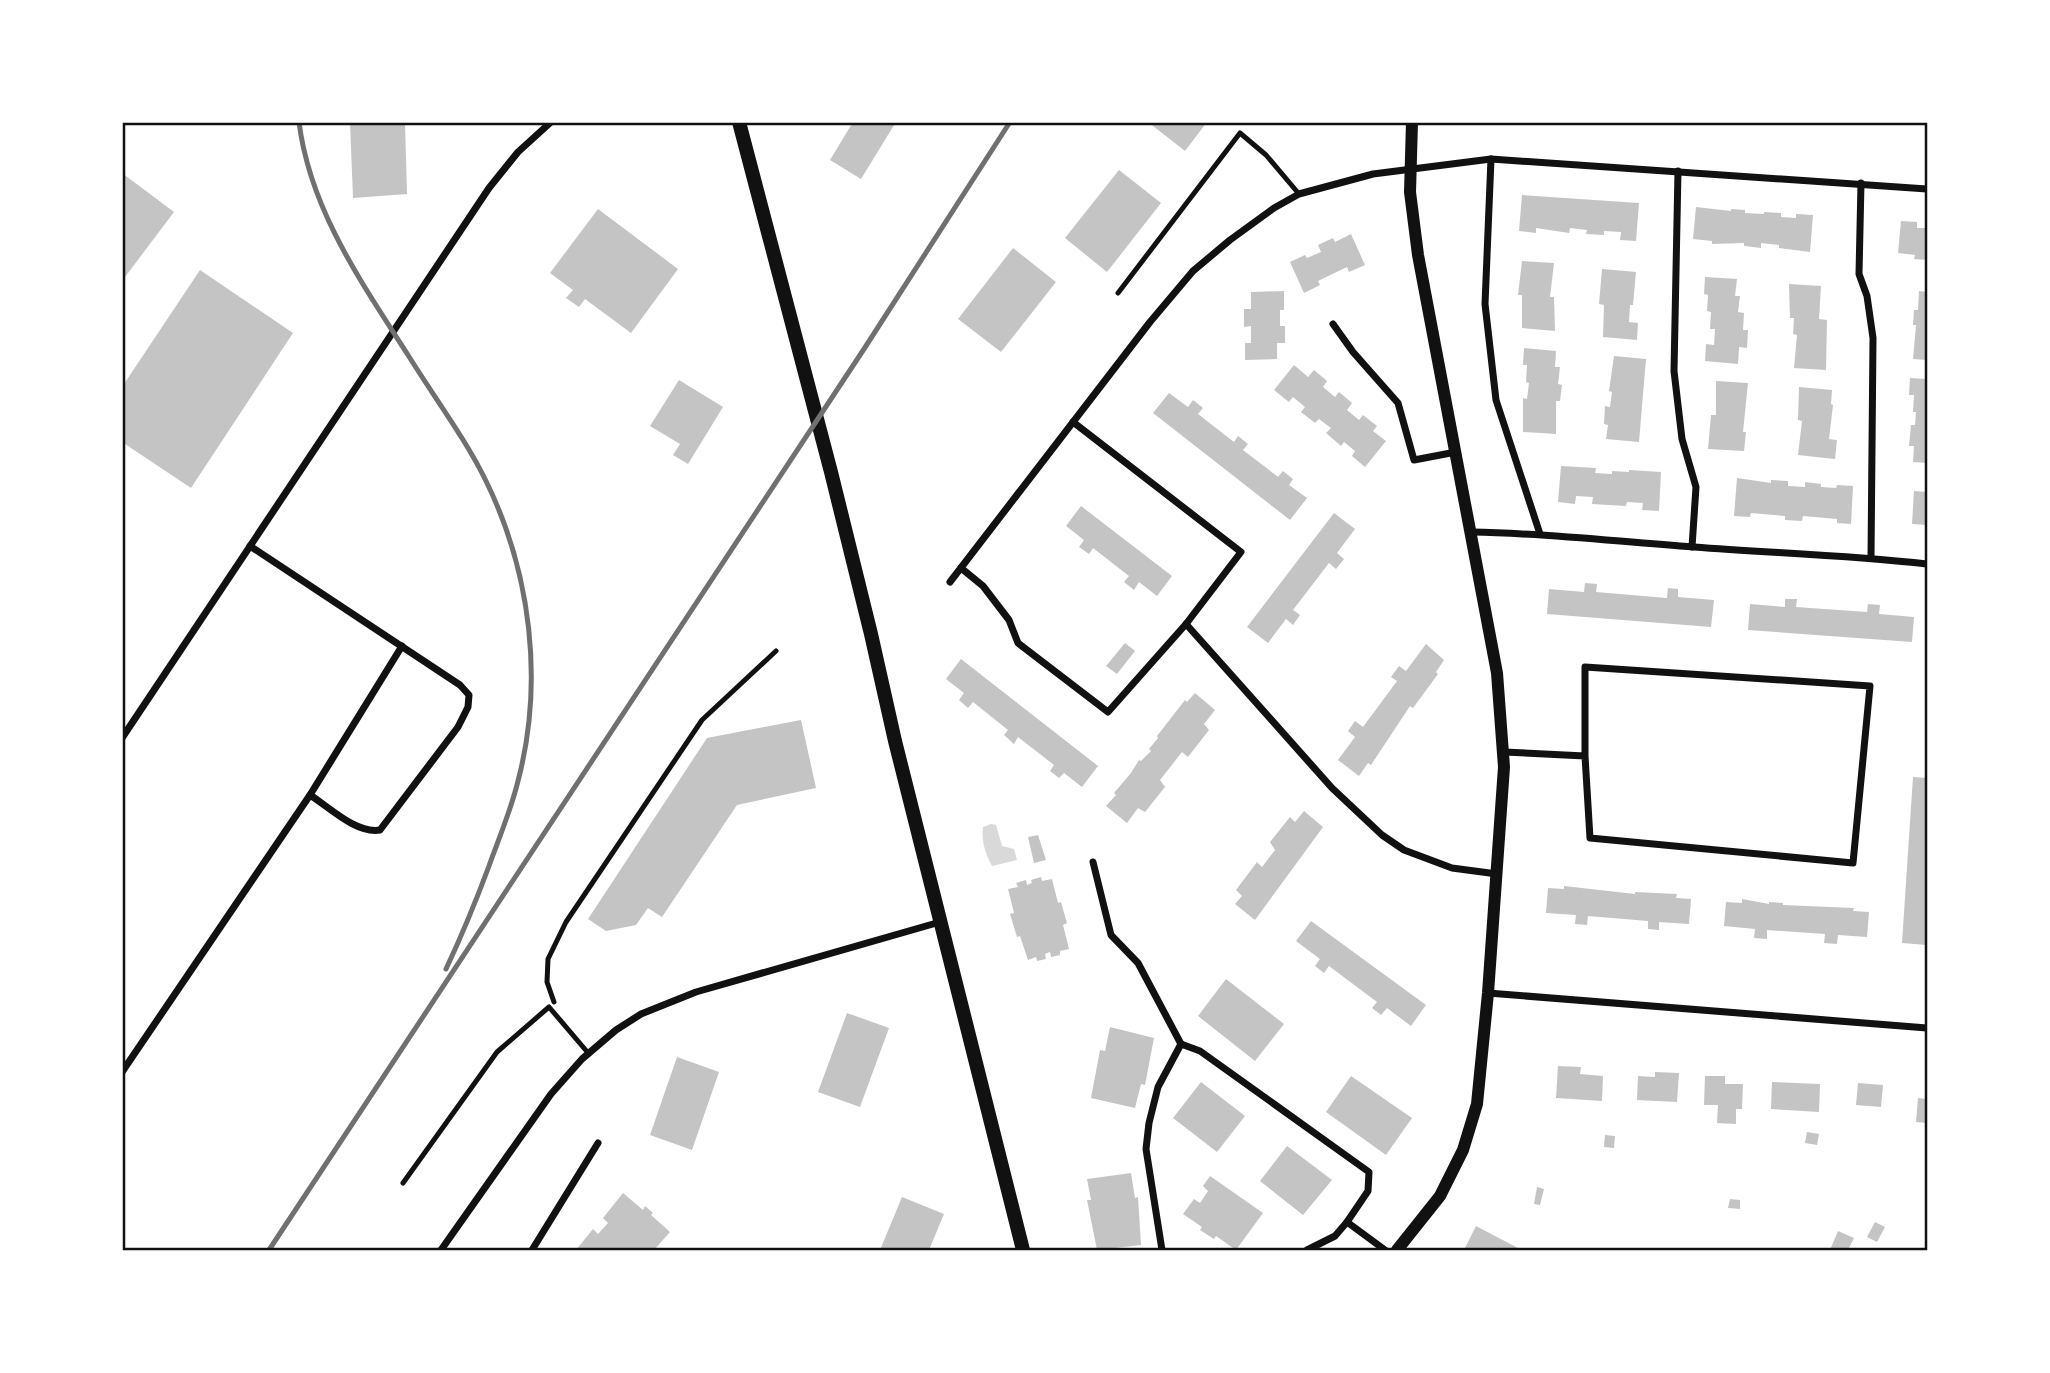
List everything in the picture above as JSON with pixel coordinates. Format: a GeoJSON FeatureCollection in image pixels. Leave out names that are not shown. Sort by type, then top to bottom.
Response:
{"type":"FeatureCollection","features":[{"type":"Feature","properties":{"kind":"main road"},"geometry":{"type":"LineString","coordinates":[[739,122],[831,471],[898,754],[1023,1251]]}},
{"type":"Feature","properties":{"kind":"street"},"geometry":{"type":"LineString","coordinates":[[122,738],[489,188],[517,152],[551,122]]}},
{"type":"Feature","properties":{"kind":"street"},"geometry":{"type":"LineString","coordinates":[[1397,1251],[1440,1196],[1467,1139],[1477,1104],[1488,993],[1504,752],[1497,673],[1418,255],[1411,202],[1412,122]]}},
{"type":"Feature","properties":{"kind":"street"},"geometry":{"type":"LineString","coordinates":[[1491,159],[1485,304],[1496,400],[1540,534]]}},
{"type":"Feature","properties":{"kind":"street"},"geometry":{"type":"LineString","coordinates":[[950,582],[1150,322],[1193,271],[1274,208],[1299,194],[1373,174],[1491,159],[1927,189]]}},
{"type":"Feature","properties":{"kind":"street"},"geometry":{"type":"LineString","coordinates":[[1678,171],[1674,371],[1682,439],[1696,487],[1692,547]]}},
{"type":"Feature","properties":{"kind":"street"},"geometry":{"type":"LineString","coordinates":[[1861,183],[1859,275],[1867,296],[1873,338],[1871,558]]}},
{"type":"Feature","properties":{"kind":"street"},"geometry":{"type":"LineString","coordinates":[[1333,324],[1353,352],[1398,403],[1414,460],[1456,452]]}},
{"type":"Feature","properties":{"kind":"street"},"geometry":{"type":"LineString","coordinates":[[961,568],[983,586],[1009,620],[1018,643],[1108,712],[1186,624],[1241,552],[1073,422]]}},
{"type":"Feature","properties":{"kind":"street"},"geometry":{"type":"LineString","coordinates":[[1472,532],[1540,534],[1927,564]]}},
{"type":"Feature","properties":{"kind":"street"},"geometry":{"type":"LineString","coordinates":[[250,546],[460,685],[469,695],[468,707],[458,727],[380,830],[371,832],[359,828],[310,795]]}},
{"type":"Feature","properties":{"kind":"street"},"geometry":{"type":"LineString","coordinates":[[1186,624],[1332,788],[1382,835],[1404,850],[1452,868],[1497,874]]}},
{"type":"Feature","properties":{"kind":"street"},"geometry":{"type":"LineString","coordinates":[[122,1072],[310,795],[402,646]]}},
{"type":"Feature","properties":{"kind":"street"},"geometry":{"type":"LineString","coordinates":[[1585,667],[1870,686],[1853,863],[1590,838],[1585,756],[1585,667]]}},
{"type":"Feature","properties":{"kind":"street"},"geometry":{"type":"LineString","coordinates":[[1504,752],[1585,756]]}},
{"type":"Feature","properties":{"kind":"street"},"geometry":{"type":"LineString","coordinates":[[1093,862],[1111,935],[1138,963],[1181,1045],[1200,1051],[1369,1172],[1367,1191],[1347,1222],[1335,1236],[1307,1251]]}},
{"type":"Feature","properties":{"kind":"street"},"geometry":{"type":"LineString","coordinates":[[441,1251],[551,1094],[589,1054],[641,1014],[696,992],[940,922]]}},
{"type":"Feature","properties":{"kind":"street"},"geometry":{"type":"LineString","coordinates":[[1488,993],[1927,1028]]}},
{"type":"Feature","properties":{"kind":"street"},"geometry":{"type":"LineString","coordinates":[[1162,1251],[1146,1149],[1158,1087],[1181,1045]]}},
{"type":"Feature","properties":{"kind":"street"},"geometry":{"type":"LineString","coordinates":[[532,1251],[598,1143]]}},
{"type":"Feature","properties":{"kind":"street"},"geometry":{"type":"LineString","coordinates":[[1347,1222],[1385,1251]]}},
{"type":"Feature","properties":{"kind":"lane"},"geometry":{"type":"LineString","coordinates":[[1118,293],[1240,133],[1266,155],[1299,194]]}},
{"type":"Feature","properties":{"kind":"lane"},"geometry":{"type":"LineString","coordinates":[[554,1002],[547,982],[548,959],[566,922],[702,720],[776,650]]}},
{"type":"Feature","properties":{"kind":"lane"},"geometry":{"type":"LineString","coordinates":[[403,1183],[497,1052],[549,1007],[589,1054]]}},
{"type":"Feature","properties":{"kind":"shaded area"},"geometry":{"type":"Polygon","coordinates":[[[996,825],[1002,846],[1014,849],[1017,860],[992,866],[983,837],[983,827],[996,825]]]}},
{"type":"Feature","properties":{"kind":"building"},"geometry":{"type":"Polygon","coordinates":[[[350,122],[405,122],[407,194],[353,198],[350,122]]]}},
{"type":"Feature","properties":{"kind":"building"},"geometry":{"type":"Polygon","coordinates":[[[853,122],[896,122],[861,179],[830,160],[853,122]]]}},
{"type":"Feature","properties":{"kind":"building"},"geometry":{"type":"Polygon","coordinates":[[[1148,122],[1207,122],[1185,151],[1148,122]]]}},
{"type":"Feature","properties":{"kind":"building"},"geometry":{"type":"Polygon","coordinates":[[[1119,170],[1161,203],[1107,272],[1065,238],[1119,170]]]}},
{"type":"Feature","properties":{"kind":"building"},"geometry":{"type":"Polygon","coordinates":[[[122,173],[174,212],[122,281],[122,173]]]}},
{"type":"Feature","properties":{"kind":"building"},"geometry":{"type":"Polygon","coordinates":[[[1522,195],[1639,203],[1636,241],[1620,240],[1621,232],[1586,234],[1587,230],[1570,228],[1569,233],[1536,228],[1536,233],[1519,231],[1522,195]]]}},
{"type":"Feature","properties":{"kind":"building"},"geometry":{"type":"Polygon","coordinates":[[[1696,207],[1745,210],[1745,213],[1781,213],[1781,217],[1813,215],[1810,252],[1761,243],[1761,248],[1744,246],[1744,243],[1712,244],[1712,241],[1693,239],[1696,207]]]}},
{"type":"Feature","properties":{"kind":"building"},"geometry":{"type":"Polygon","coordinates":[[[598,209],[678,269],[631,333],[585,299],[579,307],[566,298],[573,290],[550,273],[598,209]]]}},
{"type":"Feature","properties":{"kind":"building"},"geometry":{"type":"Polygon","coordinates":[[[1901,221],[1917,222],[1917,228],[1927,228],[1927,260],[1898,253],[1901,221]]]}},
{"type":"Feature","properties":{"kind":"building"},"geometry":{"type":"Polygon","coordinates":[[[1351,234],[1365,265],[1349,272],[1347,267],[1318,281],[1320,285],[1304,293],[1290,262],[1321,252],[1318,245],[1333,238],[1335,242],[1351,234]]]}},
{"type":"Feature","properties":{"kind":"building"},"geometry":{"type":"Polygon","coordinates":[[[1013,248],[1056,282],[1001,352],[958,319],[1013,248]]]}},
{"type":"Feature","properties":{"kind":"building"},"geometry":{"type":"Polygon","coordinates":[[[1522,261],[1554,263],[1550,297],[1554,297],[1555,331],[1522,328],[1522,295],[1518,295],[1522,261]]]}},
{"type":"Feature","properties":{"kind":"building"},"geometry":{"type":"Polygon","coordinates":[[[1602,269],[1636,272],[1629,322],[1638,323],[1637,340],[1603,337],[1604,305],[1599,304],[1602,269]]]}},
{"type":"Feature","properties":{"kind":"building"},"geometry":{"type":"Polygon","coordinates":[[[200,270],[293,333],[191,488],[122,442],[122,387],[200,270]]]}},
{"type":"Feature","properties":{"kind":"building"},"geometry":{"type":"Polygon","coordinates":[[[1705,277],[1737,279],[1735,296],[1740,296],[1738,312],[1744,313],[1743,330],[1748,330],[1747,348],[1739,347],[1738,364],[1705,361],[1706,344],[1714,345],[1715,329],[1710,329],[1711,312],[1707,311],[1708,295],[1704,294],[1705,277]]]}},
{"type":"Feature","properties":{"kind":"building"},"geometry":{"type":"Polygon","coordinates":[[[1789,284],[1821,286],[1819,319],[1827,320],[1826,370],[1794,368],[1797,335],[1793,334],[1794,318],[1790,318],[1789,284]]]}},
{"type":"Feature","properties":{"kind":"building"},"geometry":{"type":"Polygon","coordinates":[[[1284,291],[1284,310],[1280,310],[1280,326],[1285,326],[1285,343],[1277,343],[1277,359],[1245,360],[1245,343],[1251,343],[1251,326],[1244,327],[1244,309],[1251,309],[1251,292],[1284,291]]]}},
{"type":"Feature","properties":{"kind":"building"},"geometry":{"type":"Polygon","coordinates":[[[1919,291],[1927,292],[1927,360],[1913,359],[1916,325],[1913,325],[1914,310],[1918,310],[1919,291]]]}},
{"type":"Feature","properties":{"kind":"building"},"geometry":{"type":"Polygon","coordinates":[[[1524,348],[1556,351],[1555,367],[1560,367],[1558,384],[1562,385],[1560,401],[1556,401],[1556,434],[1523,432],[1523,398],[1527,399],[1529,383],[1526,382],[1527,365],[1523,365],[1524,348]]]}},
{"type":"Feature","properties":{"kind":"building"},"geometry":{"type":"Polygon","coordinates":[[[1614,356],[1646,359],[1639,442],[1606,439],[1608,425],[1604,424],[1605,406],[1610,407],[1612,392],[1609,391],[1614,356]]]}},
{"type":"Feature","properties":{"kind":"building"},"geometry":{"type":"Polygon","coordinates":[[[1294,365],[1308,377],[1314,370],[1327,381],[1323,387],[1335,397],[1339,392],[1352,403],[1347,410],[1359,420],[1363,415],[1377,426],[1373,431],[1386,441],[1365,467],[1352,456],[1355,451],[1344,442],[1341,446],[1326,433],[1331,428],[1319,419],[1315,423],[1301,412],[1305,407],[1293,397],[1289,402],[1274,390],[1294,365]]]}},
{"type":"Feature","properties":{"kind":"building"},"geometry":{"type":"Polygon","coordinates":[[[1910,378],[1927,379],[1927,463],[1913,462],[1914,446],[1909,446],[1911,425],[1915,425],[1916,412],[1913,412],[1914,395],[1909,395],[1910,378]]]}},
{"type":"Feature","properties":{"kind":"building"},"geometry":{"type":"Polygon","coordinates":[[[679,380],[723,407],[688,464],[673,455],[680,444],[650,426],[679,380]]]}},
{"type":"Feature","properties":{"kind":"building"},"geometry":{"type":"Polygon","coordinates":[[[1716,381],[1748,383],[1743,432],[1746,432],[1744,451],[1708,449],[1711,415],[1716,415],[1716,381]]]}},
{"type":"Feature","properties":{"kind":"building"},"geometry":{"type":"Polygon","coordinates":[[[1799,387],[1832,390],[1829,439],[1837,440],[1835,459],[1798,455],[1802,421],[1798,420],[1799,387]]]}},
{"type":"Feature","properties":{"kind":"building"},"geometry":{"type":"Polygon","coordinates":[[[1169,393],[1188,407],[1193,400],[1203,408],[1198,414],[1234,442],[1238,436],[1248,444],[1243,450],[1278,477],[1283,471],[1293,479],[1289,485],[1307,498],[1290,520],[1153,413],[1169,393]]]}},
{"type":"Feature","properties":{"kind":"building"},"geometry":{"type":"Polygon","coordinates":[[[1561,466],[1596,468],[1595,473],[1612,474],[1612,471],[1629,470],[1661,472],[1659,511],[1642,510],[1643,503],[1627,502],[1626,506],[1592,504],[1593,497],[1576,496],[1575,504],[1558,502],[1561,466]]]}},
{"type":"Feature","properties":{"kind":"building"},"geometry":{"type":"Polygon","coordinates":[[[1737,478],[1771,483],[1771,480],[1788,481],[1788,486],[1805,487],[1805,482],[1821,484],[1821,487],[1853,486],[1851,524],[1837,523],[1837,519],[1803,516],[1802,521],[1785,520],[1785,516],[1751,513],[1750,517],[1734,516],[1737,478]]]}},
{"type":"Feature","properties":{"kind":"building"},"geometry":{"type":"Polygon","coordinates":[[[1914,491],[1927,492],[1927,525],[1912,524],[1914,491]]]}},
{"type":"Feature","properties":{"kind":"building"},"geometry":{"type":"Polygon","coordinates":[[[1081,506],[1172,576],[1157,596],[1139,582],[1134,590],[1124,582],[1129,576],[1093,548],[1089,554],[1079,547],[1084,540],[1066,526],[1081,506]]]}},
{"type":"Feature","properties":{"kind":"building"},"geometry":{"type":"Polygon","coordinates":[[[1334,513],[1355,529],[1337,553],[1344,559],[1336,569],[1329,563],[1293,610],[1300,615],[1293,625],[1286,619],[1268,643],[1247,627],[1334,513]]]}},
{"type":"Feature","properties":{"kind":"building"},"geometry":{"type":"Polygon","coordinates":[[[1585,583],[1597,584],[1596,592],[1667,598],[1668,588],[1678,589],[1678,597],[1714,600],[1711,627],[1547,614],[1549,589],[1584,592],[1585,583]]]}},
{"type":"Feature","properties":{"kind":"building"},"geometry":{"type":"Polygon","coordinates":[[[1785,599],[1797,599],[1796,607],[1867,612],[1868,604],[1880,605],[1879,614],[1914,617],[1912,642],[1748,630],[1750,604],[1785,607],[1785,599]]]}},
{"type":"Feature","properties":{"kind":"building"},"geometry":{"type":"Polygon","coordinates":[[[1125,643],[1135,651],[1117,674],[1106,666],[1125,643]]]}},
{"type":"Feature","properties":{"kind":"building"},"geometry":{"type":"Polygon","coordinates":[[[1426,644],[1444,660],[1436,672],[1438,674],[1413,708],[1410,706],[1371,765],[1368,763],[1359,776],[1338,760],[1355,737],[1348,731],[1355,721],[1363,727],[1397,681],[1391,677],[1399,666],[1406,671],[1426,644]]]}},
{"type":"Feature","properties":{"kind":"building"},"geometry":{"type":"Polygon","coordinates":[[[961,659],[1098,766],[1082,787],[1064,773],[1059,778],[1050,771],[1054,765],[1018,737],[1014,744],[1004,735],[1008,730],[973,702],[968,708],[959,700],[964,693],[946,679],[961,659]]]}},
{"type":"Feature","properties":{"kind":"building"},"geometry":{"type":"Polygon","coordinates":[[[1195,693],[1215,710],[1204,724],[1209,730],[1188,757],[1182,752],[1160,780],[1165,787],[1145,812],[1138,808],[1127,823],[1106,806],[1139,760],[1151,751],[1149,749],[1157,736],[1185,700],[1187,702],[1195,693]]]}},
{"type":"Feature","properties":{"kind":"building"},"geometry":{"type":"Polygon","coordinates":[[[801,720],[816,788],[737,805],[662,917],[648,908],[636,925],[606,931],[588,919],[707,738],[801,720]]]}},
{"type":"Feature","properties":{"kind":"building"},"geometry":{"type":"Polygon","coordinates":[[[1913,777],[1927,778],[1927,945],[1902,943],[1913,777]]]}},
{"type":"Feature","properties":{"kind":"building"},"geometry":{"type":"Polygon","coordinates":[[[1304,811],[1323,827],[1255,920],[1235,904],[1242,896],[1236,890],[1257,862],[1262,867],[1275,850],[1270,842],[1290,817],[1295,822],[1304,811]]]}},
{"type":"Feature","properties":{"kind":"building"},"geometry":{"type":"Polygon","coordinates":[[[1038,835],[1046,860],[1034,863],[1028,837],[1038,835]]]}},
{"type":"Feature","properties":{"kind":"building"},"geometry":{"type":"Polygon","coordinates":[[[1041,877],[1042,881],[1052,879],[1058,903],[1061,902],[1067,923],[1063,925],[1069,949],[1051,957],[1050,952],[1045,954],[1046,959],[1037,961],[1036,957],[1028,960],[1020,936],[1017,937],[1010,914],[1014,913],[1008,889],[1018,887],[1016,883],[1026,880],[1027,885],[1032,883],[1031,880],[1041,877]]]}},
{"type":"Feature","properties":{"kind":"building"},"geometry":{"type":"Polygon","coordinates":[[[1564,886],[1635,894],[1677,894],[1676,898],[1691,899],[1689,924],[1659,922],[1659,930],[1648,929],[1648,921],[1588,916],[1587,925],[1575,924],[1576,915],[1546,913],[1548,888],[1564,889],[1564,886]]]}},
{"type":"Feature","properties":{"kind":"building"},"geometry":{"type":"Polygon","coordinates":[[[1742,899],[1769,904],[1854,908],[1853,911],[1869,912],[1867,937],[1838,935],[1837,944],[1824,943],[1825,934],[1767,930],[1767,939],[1754,938],[1755,929],[1724,926],[1726,902],[1742,903],[1742,899]]]}},
{"type":"Feature","properties":{"kind":"building"},"geometry":{"type":"Polygon","coordinates":[[[1311,921],[1426,1005],[1411,1026],[1387,1008],[1381,1015],[1372,1008],[1377,1002],[1329,966],[1324,973],[1315,966],[1320,959],[1296,941],[1311,921]]]}},
{"type":"Feature","properties":{"kind":"building"},"geometry":{"type":"Polygon","coordinates":[[[1226,979],[1284,1024],[1255,1061],[1198,1016],[1226,979]]]}},
{"type":"Feature","properties":{"kind":"building"},"geometry":{"type":"Polygon","coordinates":[[[847,1013],[889,1028],[860,1107],[818,1092],[847,1013]]]}},
{"type":"Feature","properties":{"kind":"building"},"geometry":{"type":"Polygon","coordinates":[[[1110,1027],[1154,1038],[1145,1085],[1141,1084],[1135,1108],[1091,1098],[1100,1050],[1105,1051],[1110,1027]]]}},
{"type":"Feature","properties":{"kind":"building"},"geometry":{"type":"Polygon","coordinates":[[[677,1057],[719,1072],[692,1150],[650,1135],[677,1057]]]}},
{"type":"Feature","properties":{"kind":"building"},"geometry":{"type":"Polygon","coordinates":[[[1558,1066],[1581,1067],[1580,1074],[1603,1076],[1602,1101],[1556,1098],[1558,1066]]]}},
{"type":"Feature","properties":{"kind":"building"},"geometry":{"type":"Polygon","coordinates":[[[1655,1072],[1679,1073],[1677,1102],[1637,1100],[1638,1076],[1655,1077],[1655,1072]]]}},
{"type":"Feature","properties":{"kind":"building"},"geometry":{"type":"Polygon","coordinates":[[[1351,1076],[1412,1118],[1386,1155],[1326,1112],[1351,1076]]]}},
{"type":"Feature","properties":{"kind":"building"},"geometry":{"type":"Polygon","coordinates":[[[1705,1076],[1725,1076],[1725,1084],[1743,1084],[1742,1109],[1736,1109],[1736,1124],[1717,1123],[1718,1105],[1704,1105],[1705,1076]]]}},
{"type":"Feature","properties":{"kind":"building"},"geometry":{"type":"Polygon","coordinates":[[[1201,1082],[1245,1116],[1217,1152],[1173,1118],[1201,1082]]]}},
{"type":"Feature","properties":{"kind":"building"},"geometry":{"type":"Polygon","coordinates":[[[1772,1082],[1820,1084],[1819,1112],[1771,1109],[1772,1082]]]}},
{"type":"Feature","properties":{"kind":"building"},"geometry":{"type":"Polygon","coordinates":[[[1858,1083],[1883,1085],[1881,1107],[1856,1105],[1858,1083]]]}},
{"type":"Feature","properties":{"kind":"building"},"geometry":{"type":"Polygon","coordinates":[[[1918,1098],[1927,1099],[1927,1123],[1916,1122],[1918,1098]]]}},
{"type":"Feature","properties":{"kind":"building"},"geometry":{"type":"Polygon","coordinates":[[[1807,1132],[1819,1134],[1817,1145],[1805,1143],[1807,1132]]]}},
{"type":"Feature","properties":{"kind":"building"},"geometry":{"type":"Polygon","coordinates":[[[1605,1135],[1615,1136],[1614,1148],[1604,1147],[1605,1135]]]}},
{"type":"Feature","properties":{"kind":"building"},"geometry":{"type":"Polygon","coordinates":[[[1287,1146],[1332,1180],[1303,1215],[1260,1181],[1287,1146]]]}},
{"type":"Feature","properties":{"kind":"building"},"geometry":{"type":"Polygon","coordinates":[[[1131,1173],[1135,1198],[1138,1197],[1141,1245],[1097,1250],[1087,1200],[1091,1200],[1087,1179],[1131,1173]]]}},
{"type":"Feature","properties":{"kind":"building"},"geometry":{"type":"Polygon","coordinates":[[[1210,1176],[1263,1213],[1236,1250],[1216,1236],[1214,1239],[1200,1230],[1202,1227],[1183,1214],[1194,1199],[1200,1203],[1208,1191],[1203,1186],[1210,1176]]]}},
{"type":"Feature","properties":{"kind":"building"},"geometry":{"type":"Polygon","coordinates":[[[1537,1187],[1544,1189],[1540,1205],[1534,1204],[1537,1187]]]}},
{"type":"Feature","properties":{"kind":"building"},"geometry":{"type":"Polygon","coordinates":[[[623,1193],[643,1210],[645,1206],[670,1232],[654,1250],[576,1250],[593,1229],[598,1234],[608,1223],[603,1218],[623,1193]]]}},
{"type":"Feature","properties":{"kind":"building"},"geometry":{"type":"Polygon","coordinates":[[[902,1197],[944,1214],[929,1250],[880,1250],[902,1197]]]}},
{"type":"Feature","properties":{"kind":"building"},"geometry":{"type":"Polygon","coordinates":[[[1730,1199],[1740,1200],[1740,1209],[1728,1208],[1730,1199]]]}},
{"type":"Feature","properties":{"kind":"building"},"geometry":{"type":"Polygon","coordinates":[[[1875,1222],[1885,1227],[1877,1242],[1867,1237],[1875,1222]]]}},
{"type":"Feature","properties":{"kind":"building"},"geometry":{"type":"Polygon","coordinates":[[[1476,1226],[1518,1248],[1465,1248],[1476,1226]]]}},
{"type":"Feature","properties":{"kind":"building"},"geometry":{"type":"Polygon","coordinates":[[[1838,1231],[1854,1238],[1848,1250],[1830,1250],[1838,1231]]]}},
{"type":"Feature","properties":{"kind":"railway"},"geometry":{"type":"LineString","coordinates":[[299,122],[305,154],[326,215],[356,273],[478,465],[501,516],[523,590],[531,667],[526,743],[505,824],[446,969]]}},
{"type":"Feature","properties":{"kind":"railway"},"geometry":{"type":"LineString","coordinates":[[269,1250],[864,349],[1010,122]]}}]}
